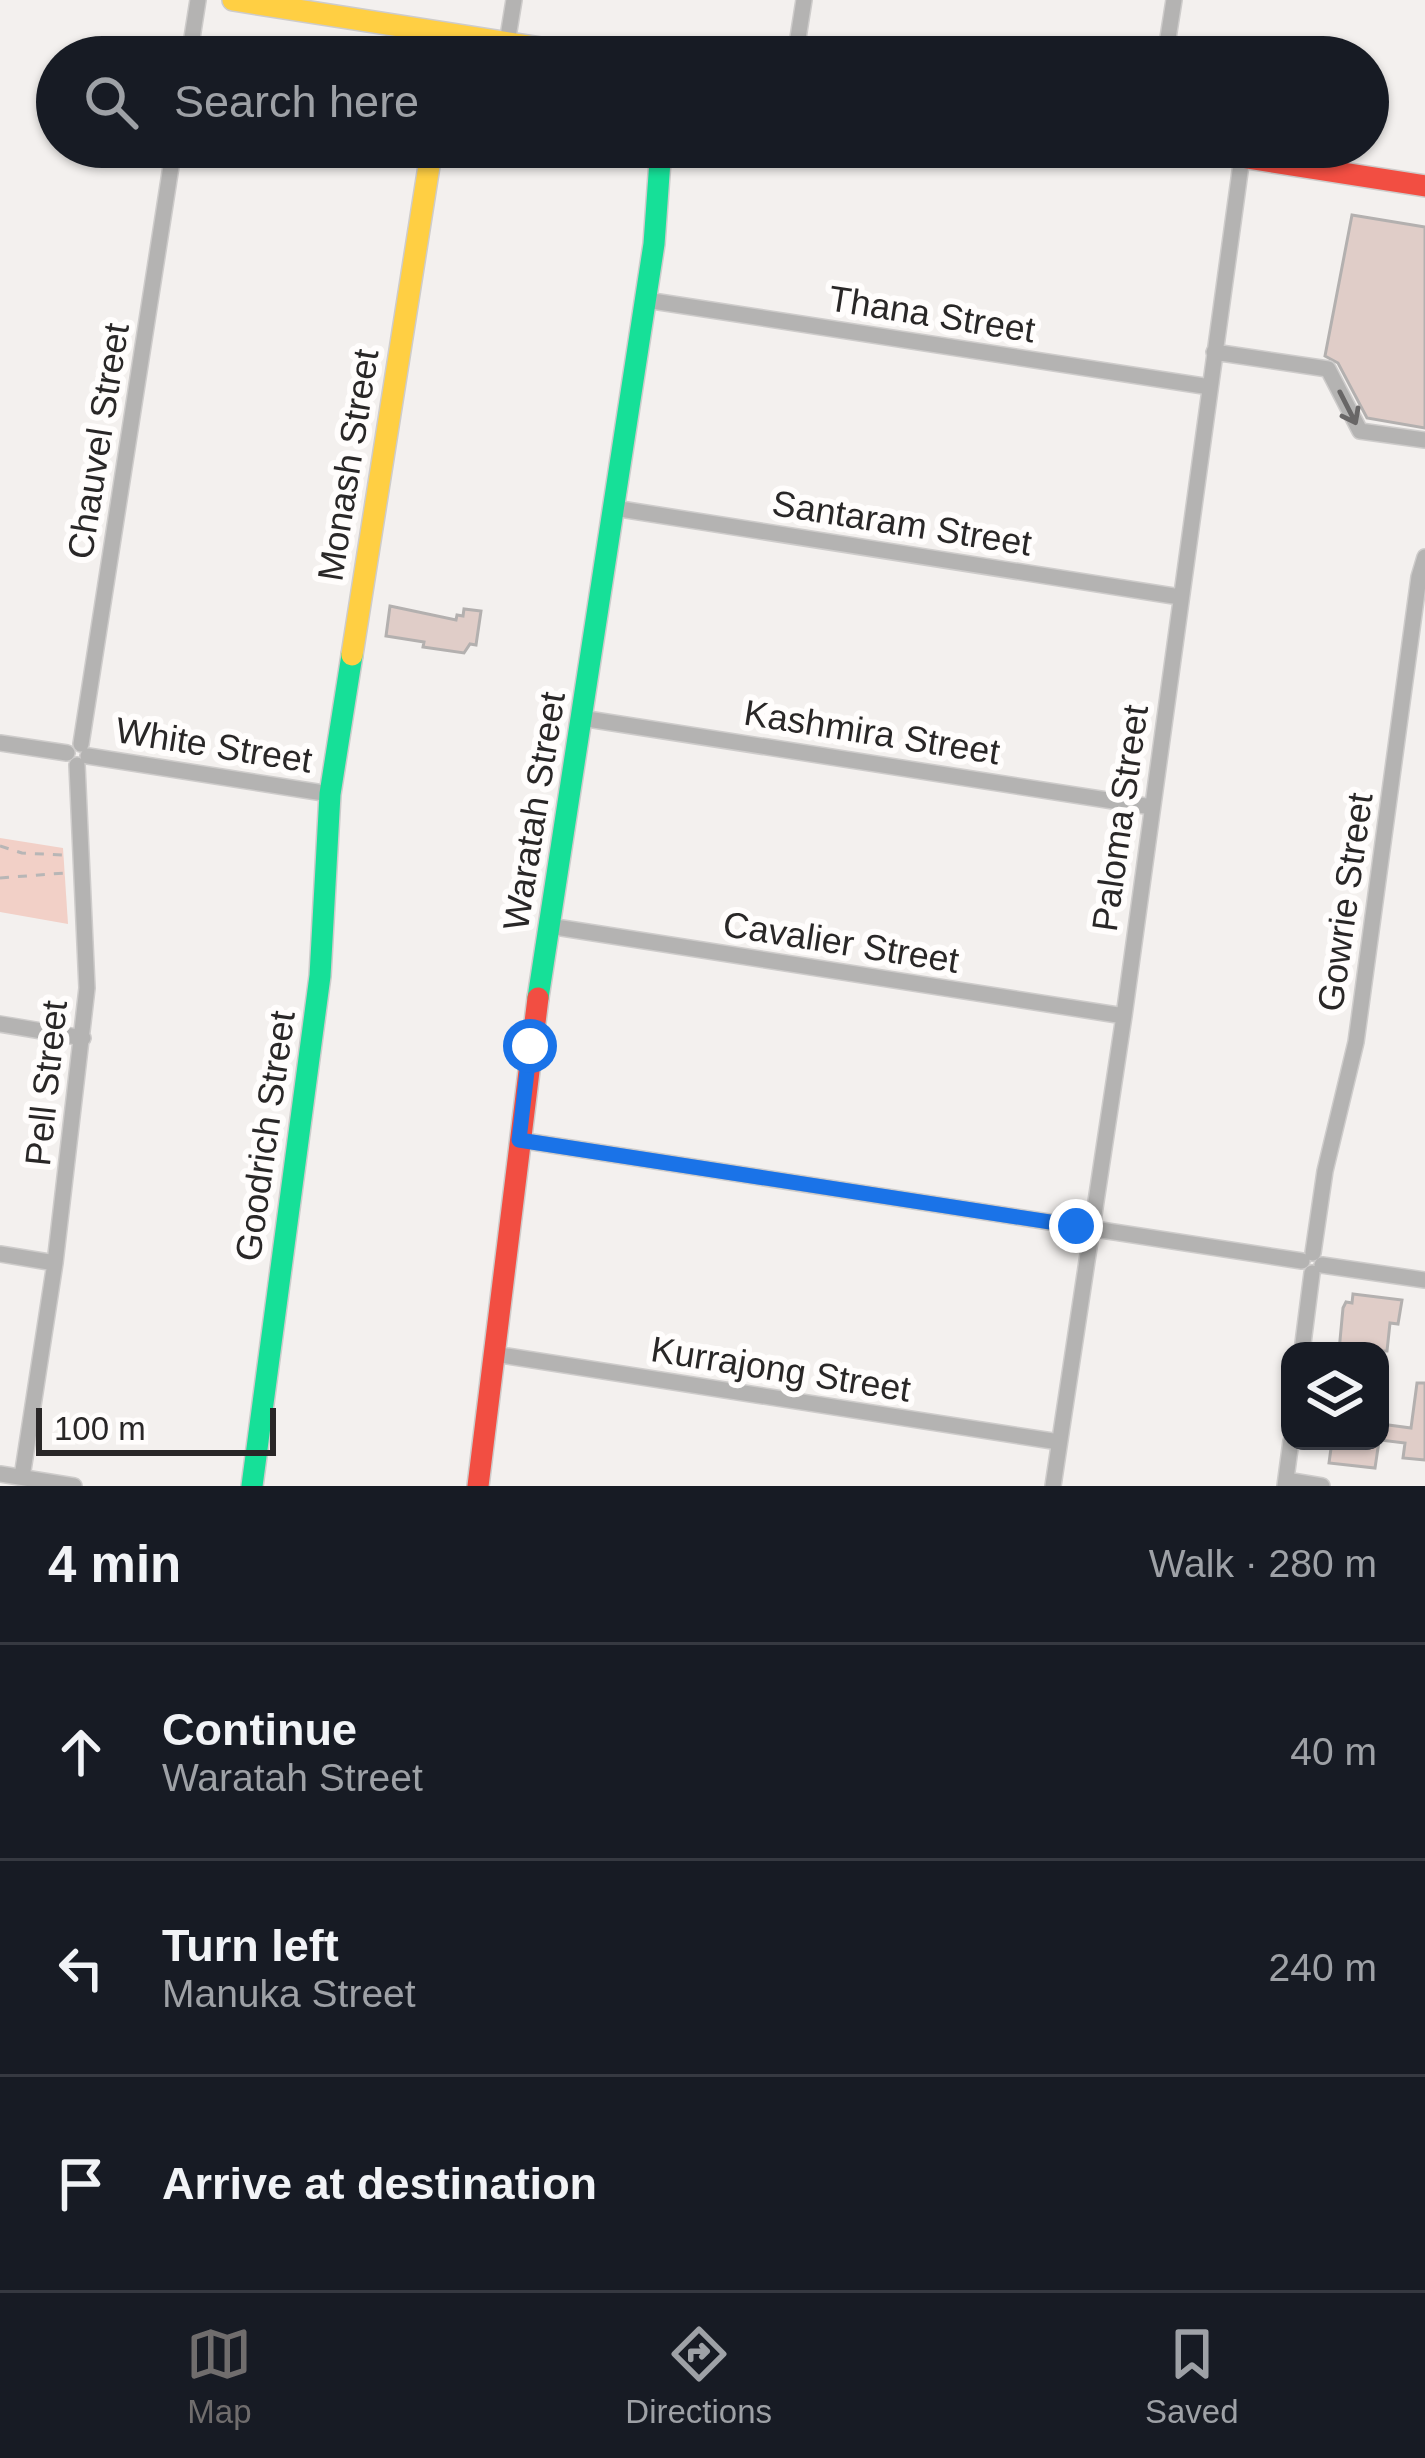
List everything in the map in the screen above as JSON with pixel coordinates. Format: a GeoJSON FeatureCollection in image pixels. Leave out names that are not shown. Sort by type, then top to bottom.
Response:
{"type":"FeatureCollection","features":[{"type":"Feature","properties":{"kind":"main road"},"geometry":{"type":"LineString","coordinates":[[232,0],[277,3],[426,36]]}},
{"type":"Feature","properties":{"kind":"main road","name":"Monash Street"},"geometry":{"type":"LineString","coordinates":[[330,794],[429,168]]}},
{"type":"Feature","properties":{"kind":"main road","name":"Waratah Street"},"geometry":{"type":"LineString","coordinates":[[478,1486],[519,1140],[646,300],[659,168]]}},
{"type":"Feature","properties":{"kind":"main road"},"geometry":{"type":"LineString","coordinates":[[1314,168],[1425,185]]}},
{"type":"Feature","properties":{"kind":"main road","name":"Goodrich Street"},"geometry":{"type":"LineString","coordinates":[[252,1486],[320,976],[330,794]]}},
{"type":"Feature","properties":{"kind":"street"},"geometry":{"type":"LineString","coordinates":[[192,36],[198,0]]}},
{"type":"Feature","properties":{"kind":"street"},"geometry":{"type":"LineString","coordinates":[[508,36],[514,0]]}},
{"type":"Feature","properties":{"kind":"street"},"geometry":{"type":"LineString","coordinates":[[798,36],[804,0]]}},
{"type":"Feature","properties":{"kind":"street"},"geometry":{"type":"LineString","coordinates":[[1169,36],[1174,0]]}},
{"type":"Feature","properties":{"kind":"street","name":"Chauvel Street"},"geometry":{"type":"LineString","coordinates":[[78,754],[172,168]]}},
{"type":"Feature","properties":{"kind":"street","name":"Paloma Street"},"geometry":{"type":"LineString","coordinates":[[1053,1486],[1124,1016],[1240,168]]}},
{"type":"Feature","properties":{"kind":"street","name":"Thana Street"},"geometry":{"type":"LineString","coordinates":[[646,300],[1210,387]]}},
{"type":"Feature","properties":{"kind":"street"},"geometry":{"type":"LineString","coordinates":[[1214,352],[1328,369],[1360,431],[1425,440]]}},
{"type":"Feature","properties":{"kind":"street","name":"Santaram Street"},"geometry":{"type":"LineString","coordinates":[[614,508],[1180,597]]}},
{"type":"Feature","properties":{"kind":"street","name":"Gowrie Street"},"geometry":{"type":"LineString","coordinates":[[1303,1342],[1325,1171],[1356,1042],[1425,556]]}},
{"type":"Feature","properties":{"kind":"street","name":"Kashmira Street"},"geometry":{"type":"LineString","coordinates":[[581,718],[1152,807]]}},
{"type":"Feature","properties":{"kind":"street","name":"White Street"},"geometry":{"type":"LineString","coordinates":[[0,742],[330,794]]}},
{"type":"Feature","properties":{"kind":"street","name":"Pell Street"},"geometry":{"type":"LineString","coordinates":[[22,1477],[56,1263],[87,988],[78,754]]}},
{"type":"Feature","properties":{"kind":"street","name":"Cavalier Street"},"geometry":{"type":"LineString","coordinates":[[549,926],[1124,1016]]}},
{"type":"Feature","properties":{"kind":"street"},"geometry":{"type":"LineString","coordinates":[[0,1024],[82,1038]]}},
{"type":"Feature","properties":{"kind":"street"},"geometry":{"type":"LineString","coordinates":[[519,1140],[1425,1280]]}},
{"type":"Feature","properties":{"kind":"street"},"geometry":{"type":"LineString","coordinates":[[0,1254],[56,1263]]}},
{"type":"Feature","properties":{"kind":"street","name":"Kurrajong Street"},"geometry":{"type":"LineString","coordinates":[[494,1354],[1059,1442]]}},
{"type":"Feature","properties":{"kind":"street"},"geometry":{"type":"LineString","coordinates":[[1290,1450],[1285,1483],[1322,1486]]}},
{"type":"Feature","properties":{"kind":"street"},"geometry":{"type":"LineString","coordinates":[[0,1474],[74,1486]]}},
{"type":"Feature","properties":{"kind":"path"},"geometry":{"type":"LineString","coordinates":[[0,846],[66,873]]}},
{"type":"Feature","properties":{"kind":"path"},"geometry":{"type":"LineString","coordinates":[[0,878],[28,879],[65,855]]}},
{"type":"Feature","properties":{"kind":"shaded area"},"geometry":{"type":"Polygon","coordinates":[[[0,838],[63,848],[68,924],[0,912],[0,838]]]}},
{"type":"Feature","properties":{"kind":"building"},"geometry":{"type":"Polygon","coordinates":[[[1352,215],[1425,227],[1425,428],[1367,418],[1338,363],[1325,356],[1352,215]]]}},
{"type":"Feature","properties":{"kind":"building"},"geometry":{"type":"Polygon","coordinates":[[[390,606],[456,620],[464,609],[481,611],[476,645],[470,644],[464,653],[386,636],[390,606]]]}},
{"type":"Feature","properties":{"kind":"building"},"geometry":{"type":"Polygon","coordinates":[[[1353,1294],[1402,1300],[1398,1324],[1390,1323],[1388,1342],[1340,1342],[1343,1308],[1346,1302],[1352,1303],[1353,1294]]]}},
{"type":"Feature","properties":{"kind":"building"},"geometry":{"type":"Polygon","coordinates":[[[1417,1383],[1425,1383],[1425,1460],[1403,1458],[1405,1443],[1389,1441],[1389,1425],[1411,1428],[1417,1383]]]}},
{"type":"Feature","properties":{"kind":"building"},"geometry":{"type":"Polygon","coordinates":[[[1331,1450],[1378,1450],[1375,1468],[1329,1463],[1331,1450]]]}},
{"type":"Feature","properties":{"kind":"traffic: fast"},"geometry":{"type":"LineString","coordinates":[[538,998],[654,244],[659,168]]}},
{"type":"Feature","properties":{"kind":"traffic: fast"},"geometry":{"type":"LineString","coordinates":[[252,1486],[320,976],[330,794],[352,655]]}},
{"type":"Feature","properties":{"kind":"traffic: slow"},"geometry":{"type":"LineString","coordinates":[[233,0],[464,36]]}},
{"type":"Feature","properties":{"kind":"traffic: slow"},"geometry":{"type":"LineString","coordinates":[[352,655],[429,168]]}},
{"type":"Feature","properties":{"kind":"traffic: jam"},"geometry":{"type":"LineString","coordinates":[[1311,168],[1425,186]]}},
{"type":"Feature","properties":{"kind":"traffic: jam"},"geometry":{"type":"LineString","coordinates":[[478,1486],[538,998]]}},
{"type":"Feature","properties":{"kind":"route"},"geometry":{"type":"LineString","coordinates":[[530,1046],[519,1140],[1076,1226]]}}]}
